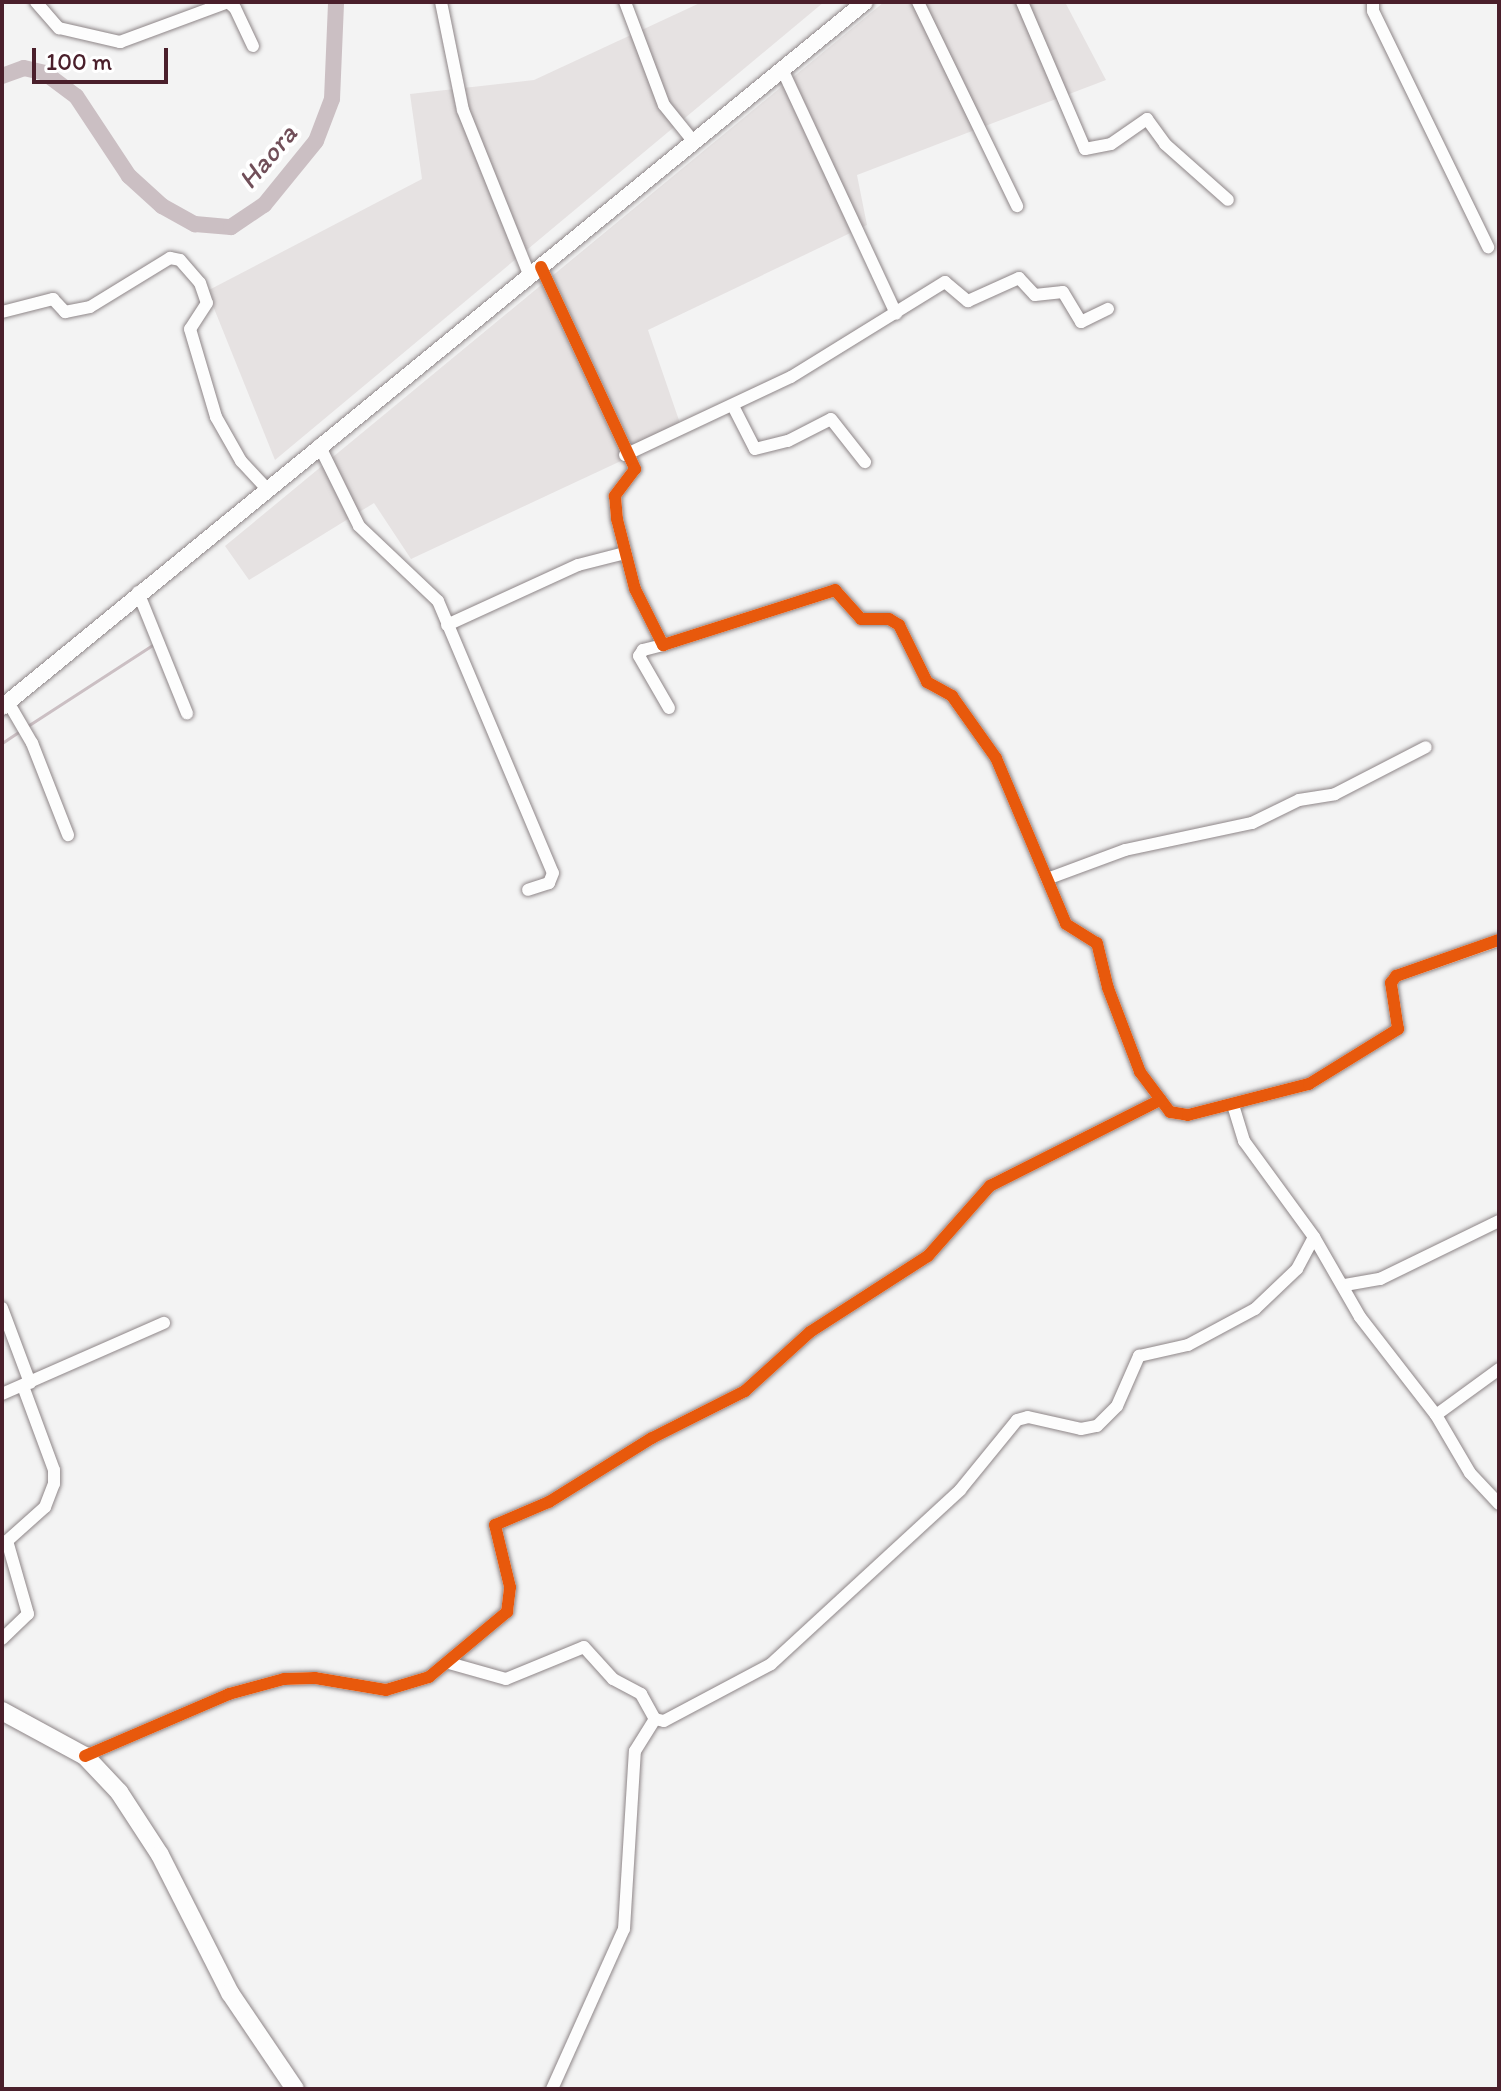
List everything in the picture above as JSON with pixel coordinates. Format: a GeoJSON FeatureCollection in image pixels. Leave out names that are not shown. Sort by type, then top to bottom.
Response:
{"type":"FeatureCollection","features":[{"type":"Feature","properties":{"kind":"highway"},"geometry":{"type":"LineString","coordinates":[[2,1711],[85,1756],[114,1785],[147,1832],[230,1993],[290,2082]]}},
{"type":"Feature","properties":{"kind":"main road"},"geometry":{"type":"LineString","coordinates":[[5,704],[138,592],[865,2]]}},
{"type":"Feature","properties":{"kind":"street"},"geometry":{"type":"LineString","coordinates":[[36,2],[59,28],[120,42],[228,2],[253,46]]}},
{"type":"Feature","properties":{"kind":"street"},"geometry":{"type":"LineString","coordinates":[[441,2],[463,110],[634,477],[615,496],[635,589],[663,645]]}},
{"type":"Feature","properties":{"kind":"street"},"geometry":{"type":"LineString","coordinates":[[625,2],[664,105],[693,141]]}},
{"type":"Feature","properties":{"kind":"street"},"geometry":{"type":"LineString","coordinates":[[918,2],[1017,206]]}},
{"type":"Feature","properties":{"kind":"street"},"geometry":{"type":"LineString","coordinates":[[1022,2],[1085,149],[1111,144],[1147,119],[1162,140],[1228,200]]}},
{"type":"Feature","properties":{"kind":"street"},"geometry":{"type":"LineString","coordinates":[[1373,2],[1373,11],[1488,247]]}},
{"type":"Feature","properties":{"kind":"street"},"geometry":{"type":"LineString","coordinates":[[782,69],[896,314]]}},
{"type":"Feature","properties":{"kind":"street"},"geometry":{"type":"LineString","coordinates":[[2,312],[53,299],[65,312],[90,307],[170,258],[180,260],[200,283],[207,303],[190,329],[216,417],[241,461],[266,488]]}},
{"type":"Feature","properties":{"kind":"street"},"geometry":{"type":"LineString","coordinates":[[625,455],[733,406],[896,314],[945,282],[968,301],[1019,278],[1035,295],[1063,292],[1078,322],[1108,309]]}},
{"type":"Feature","properties":{"kind":"street"},"geometry":{"type":"LineString","coordinates":[[733,406],[755,449],[788,441],[831,419],[865,462]]}},
{"type":"Feature","properties":{"kind":"street"},"geometry":{"type":"LineString","coordinates":[[319,445],[359,526],[418,577],[438,601],[553,873],[549,883],[528,890]]}},
{"type":"Feature","properties":{"kind":"street"},"geometry":{"type":"LineString","coordinates":[[447,625],[578,565],[625,553]]}},
{"type":"Feature","properties":{"kind":"street"},"geometry":{"type":"LineString","coordinates":[[669,708],[639,656],[643,650],[835,590],[861,619],[895,621],[927,682],[952,696],[996,758],[1068,928],[1097,943],[1126,1035],[1160,1100],[1170,1112],[1188,1115],[1309,1084],[1374,1046],[1400,1026],[1391,983],[1396,976],[1499,940]]}},
{"type":"Feature","properties":{"kind":"street"},"geometry":{"type":"LineString","coordinates":[[138,592],[187,713]]}},
{"type":"Feature","properties":{"kind":"street"},"geometry":{"type":"LineString","coordinates":[[5,704],[32,743],[68,835]]}},
{"type":"Feature","properties":{"kind":"street"},"geometry":{"type":"LineString","coordinates":[[1047,879],[1125,850],[1252,823],[1299,800],[1335,794],[1426,747]]}},
{"type":"Feature","properties":{"kind":"street"},"geometry":{"type":"LineString","coordinates":[[85,1756],[247,1689],[315,1678],[386,1690],[413,1686],[449,1663],[510,1604],[495,1525],[549,1502],[652,1438],[745,1391],[810,1332],[928,1256],[990,1186],[1160,1100]]}},
{"type":"Feature","properties":{"kind":"street"},"geometry":{"type":"LineString","coordinates":[[1233,1105],[1244,1141],[1314,1237],[1345,1285],[1360,1317],[1436,1415],[1470,1473],[1499,1504]]}},
{"type":"Feature","properties":{"kind":"street"},"geometry":{"type":"LineString","coordinates":[[1345,1285],[1380,1279],[1499,1221]]}},
{"type":"Feature","properties":{"kind":"street"},"geometry":{"type":"LineString","coordinates":[[655,1719],[664,1721],[771,1664],[960,1490],[1017,1420],[1028,1417],[1081,1429],[1097,1426],[1117,1406],[1139,1356],[1188,1345],[1255,1309],[1297,1269],[1314,1237]]}},
{"type":"Feature","properties":{"kind":"street"},"geometry":{"type":"LineString","coordinates":[[2,1308],[54,1470],[54,1484],[45,1507],[7,1541],[28,1614],[2,1639]]}},
{"type":"Feature","properties":{"kind":"street"},"geometry":{"type":"LineString","coordinates":[[2,1394],[164,1323]]}},
{"type":"Feature","properties":{"kind":"street"},"geometry":{"type":"LineString","coordinates":[[1436,1415],[1499,1369]]}},
{"type":"Feature","properties":{"kind":"street"},"geometry":{"type":"LineString","coordinates":[[449,1663],[506,1679],[584,1647],[613,1679],[645,1698],[655,1719]]}},
{"type":"Feature","properties":{"kind":"street"},"geometry":{"type":"LineString","coordinates":[[552,2089],[624,1929],[635,1751],[655,1719]]}},
{"type":"Feature","properties":{"kind":"shaded area"},"geometry":{"type":"Polygon","coordinates":[[[702,2],[824,2],[275,460],[207,291],[422,179],[410,94],[534,80],[702,2]]]}},
{"type":"Feature","properties":{"kind":"shaded area"},"geometry":{"type":"Polygon","coordinates":[[[884,2],[1065,2],[1106,80],[857,175],[867,225],[648,330],[683,432],[411,559],[374,503],[249,580],[225,546],[884,2]]]}},
{"type":"Feature","properties":{"kind":"waterway","name":"Haora"},"geometry":{"type":"LineString","coordinates":[[2,76],[24,68],[45,73],[76,96],[129,176],[162,206],[195,224],[231,227],[264,205],[316,141],[332,99],[336,2]]}},
{"type":"Feature","properties":{"kind":"waterway"},"geometry":{"type":"LineString","coordinates":[[26,727],[154,644]]}},
{"type":"Feature","properties":{"kind":"waterway"},"geometry":{"type":"LineString","coordinates":[[2,743],[20,731]]}},
{"type":"Feature","properties":{"kind":"cycle path"},"geometry":{"type":"LineString","coordinates":[[541,267],[635,469],[615,496],[617,519],[635,589],[663,645],[835,590],[861,619],[889,619],[899,625],[927,682],[952,696],[996,758],[1066,924],[1097,943],[1108,988],[1140,1072],[1170,1112],[1188,1115],[1309,1084],[1398,1029],[1391,983],[1396,976],[1499,940]]}},
{"type":"Feature","properties":{"kind":"cycle path"},"geometry":{"type":"LineString","coordinates":[[85,1756],[229,1694],[284,1679],[315,1678],[386,1690],[429,1677],[507,1612],[510,1587],[495,1525],[549,1502],[652,1438],[745,1391],[810,1332],[928,1256],[990,1186],[1160,1100]]}}]}
